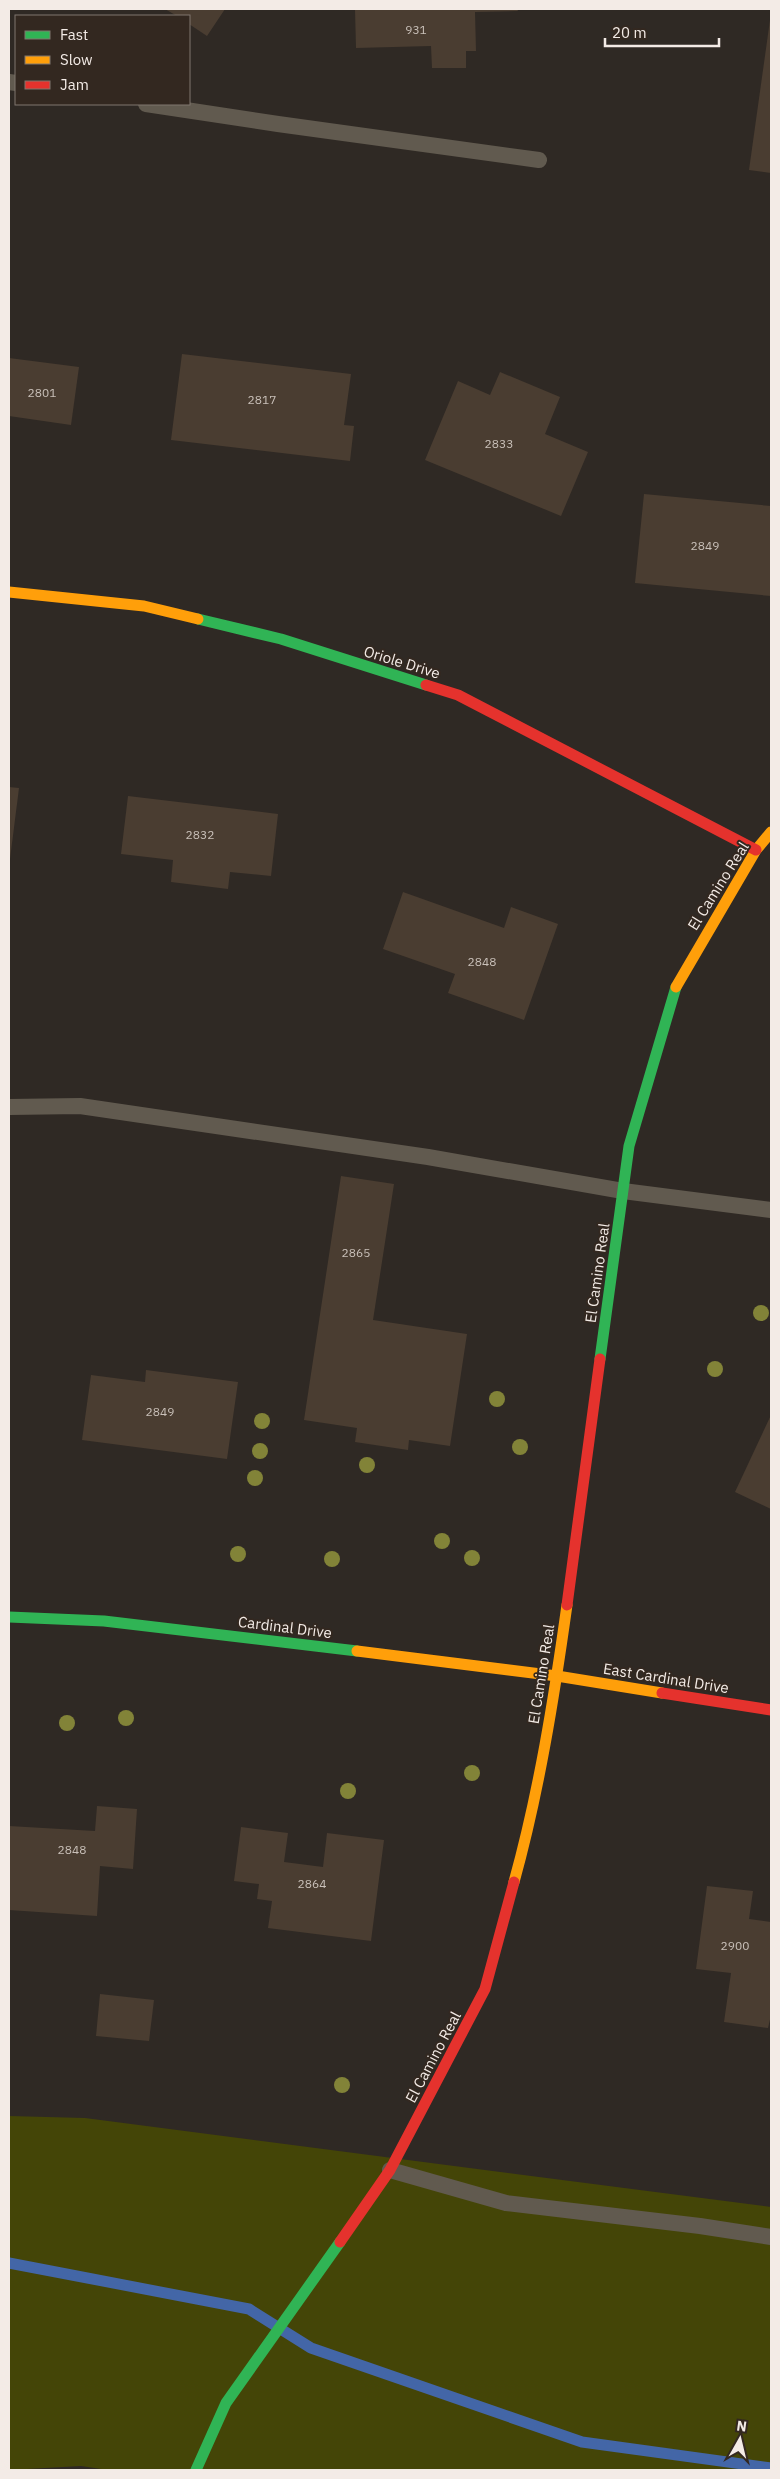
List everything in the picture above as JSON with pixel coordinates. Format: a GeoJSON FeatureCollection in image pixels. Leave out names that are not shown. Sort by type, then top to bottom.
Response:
{"type":"FeatureCollection","features":[{"type":"Feature","properties":{"kind":"street","name":"Oriole Drive"},"geometry":{"type":"LineString","coordinates":[[9,592],[144,606],[281,639],[458,695],[756,850]]}},
{"type":"Feature","properties":{"kind":"street","name":"El Camino Real"},"geometry":{"type":"LineString","coordinates":[[196,2470],[226,2403],[390,2170],[485,1989],[528,1832],[557,1676],[629,1146],[678,980],[756,850],[771,832]]}},
{"type":"Feature","properties":{"kind":"street","name":"Cardinal Drive"},"geometry":{"type":"LineString","coordinates":[[9,1617],[104,1621],[557,1676]]}},
{"type":"Feature","properties":{"kind":"street","name":"East Cardinal Drive"},"geometry":{"type":"LineString","coordinates":[[557,1676],[771,1710]]}},
{"type":"Feature","properties":{"kind":"lane"},"geometry":{"type":"LineString","coordinates":[[153,105],[539,160]]}},
{"type":"Feature","properties":{"kind":"lane"},"geometry":{"type":"LineString","coordinates":[[9,1107],[80,1106],[428,1157],[624,1191],[771,1210]]}},
{"type":"Feature","properties":{"kind":"lane"},"geometry":{"type":"LineString","coordinates":[[390,2170],[506,2203],[700,2226],[771,2237]]}},
{"type":"Feature","properties":{"kind":"shaded area"},"geometry":{"type":"Polygon","coordinates":[[[9,2116],[85,2118],[771,2207],[771,2470],[108,2470],[81,2466],[9,2470],[9,2116]]]}},
{"type":"Feature","properties":{"kind":"building"},"geometry":{"type":"Polygon","coordinates":[[[165,9],[225,9],[207,36],[190,25],[190,15],[175,15],[165,9]]]}},
{"type":"Feature","properties":{"kind":"building"},"geometry":{"type":"Polygon","coordinates":[[[355,9],[517,9],[518,11],[475,12],[476,51],[466,51],[466,68],[432,68],[431,46],[356,48],[355,9]]]}},
{"type":"Feature","properties":{"kind":"building"},"geometry":{"type":"Polygon","coordinates":[[[771,20],[771,173],[749,170],[771,20]]]}},
{"type":"Feature","properties":{"kind":"building"},"geometry":{"type":"Polygon","coordinates":[[[182,354],[351,374],[344,425],[354,426],[350,461],[171,440],[182,354]]]}},
{"type":"Feature","properties":{"kind":"building"},"geometry":{"type":"Polygon","coordinates":[[[9,358],[79,367],[71,425],[9,416],[9,358]]]}},
{"type":"Feature","properties":{"kind":"building"},"geometry":{"type":"Polygon","coordinates":[[[500,372],[560,397],[545,434],[588,452],[561,516],[425,460],[458,381],[490,395],[500,372]]]}},
{"type":"Feature","properties":{"kind":"building"},"geometry":{"type":"Polygon","coordinates":[[[644,494],[771,506],[771,596],[635,583],[644,494]]]}},
{"type":"Feature","properties":{"kind":"building"},"geometry":{"type":"Polygon","coordinates":[[[9,787],[19,788],[10,859],[9,859],[9,787]]]}},
{"type":"Feature","properties":{"kind":"building"},"geometry":{"type":"Polygon","coordinates":[[[128,796],[278,814],[271,876],[230,872],[228,889],[171,882],[173,860],[121,854],[128,796]]]}},
{"type":"Feature","properties":{"kind":"building"},"geometry":{"type":"Polygon","coordinates":[[[403,892],[504,928],[511,907],[558,924],[524,1020],[448,993],[455,974],[383,949],[403,892]]]}},
{"type":"Feature","properties":{"kind":"building"},"geometry":{"type":"Polygon","coordinates":[[[341,1176],[394,1184],[373,1320],[467,1334],[450,1446],[409,1440],[408,1450],[355,1442],[357,1428],[304,1420],[341,1176]]]}},
{"type":"Feature","properties":{"kind":"building"},"geometry":{"type":"Polygon","coordinates":[[[146,1370],[238,1382],[227,1459],[82,1440],[91,1375],[145,1382],[146,1370]]]}},
{"type":"Feature","properties":{"kind":"building"},"geometry":{"type":"Polygon","coordinates":[[[771,1415],[771,1509],[735,1492],[771,1415]]]}},
{"type":"Feature","properties":{"kind":"building"},"geometry":{"type":"Polygon","coordinates":[[[97,1806],[137,1809],[133,1869],[100,1866],[97,1916],[9,1910],[9,1826],[95,1831],[97,1806]]]}},
{"type":"Feature","properties":{"kind":"building"},"geometry":{"type":"Polygon","coordinates":[[[241,1827],[288,1833],[284,1862],[323,1867],[327,1833],[384,1840],[371,1941],[268,1928],[272,1901],[257,1899],[259,1884],[234,1881],[241,1827]]]}},
{"type":"Feature","properties":{"kind":"building"},"geometry":{"type":"Polygon","coordinates":[[[707,1886],[753,1891],[749,1919],[771,1922],[771,2015],[768,2028],[724,2022],[731,1973],[696,1969],[707,1886]]]}},
{"type":"Feature","properties":{"kind":"building"},"geometry":{"type":"Polygon","coordinates":[[[100,1994],[154,2000],[149,2041],[96,2036],[100,1994]]]}},
{"type":"Feature","properties":{"kind":"waterway"},"geometry":{"type":"LineString","coordinates":[[9,2263],[249,2309],[311,2348],[582,2442],[771,2468]]}},
{"type":"Feature","properties":{"kind":"traffic: fast"},"geometry":{"type":"LineString","coordinates":[[198,619],[281,639],[426,685]]}},
{"type":"Feature","properties":{"kind":"traffic: fast"},"geometry":{"type":"LineString","coordinates":[[600,1359],[629,1146],[676,987]]}},
{"type":"Feature","properties":{"kind":"traffic: fast"},"geometry":{"type":"LineString","coordinates":[[9,1617],[104,1621],[357,1651]]}},
{"type":"Feature","properties":{"kind":"traffic: fast"},"geometry":{"type":"LineString","coordinates":[[196,2470],[226,2403],[340,2242]]}},
{"type":"Feature","properties":{"kind":"traffic: slow"},"geometry":{"type":"LineString","coordinates":[[9,592],[144,606],[198,619]]}},
{"type":"Feature","properties":{"kind":"traffic: slow"},"geometry":{"type":"LineString","coordinates":[[676,987],[756,850],[771,832]]}},
{"type":"Feature","properties":{"kind":"traffic: slow"},"geometry":{"type":"LineString","coordinates":[[514,1882],[531,1814],[545,1745],[567,1605]]}},
{"type":"Feature","properties":{"kind":"traffic: slow"},"geometry":{"type":"LineString","coordinates":[[357,1651],[557,1676],[662,1693]]}},
{"type":"Feature","properties":{"kind":"traffic: jam"},"geometry":{"type":"LineString","coordinates":[[426,685],[458,695],[756,850]]}},
{"type":"Feature","properties":{"kind":"traffic: jam"},"geometry":{"type":"LineString","coordinates":[[567,1605],[600,1359]]}},
{"type":"Feature","properties":{"kind":"traffic: jam"},"geometry":{"type":"LineString","coordinates":[[662,1693],[771,1710]]}},
{"type":"Feature","properties":{"kind":"traffic: jam"},"geometry":{"type":"LineString","coordinates":[[340,2242],[390,2170],[485,1989],[514,1882]]}}]}
